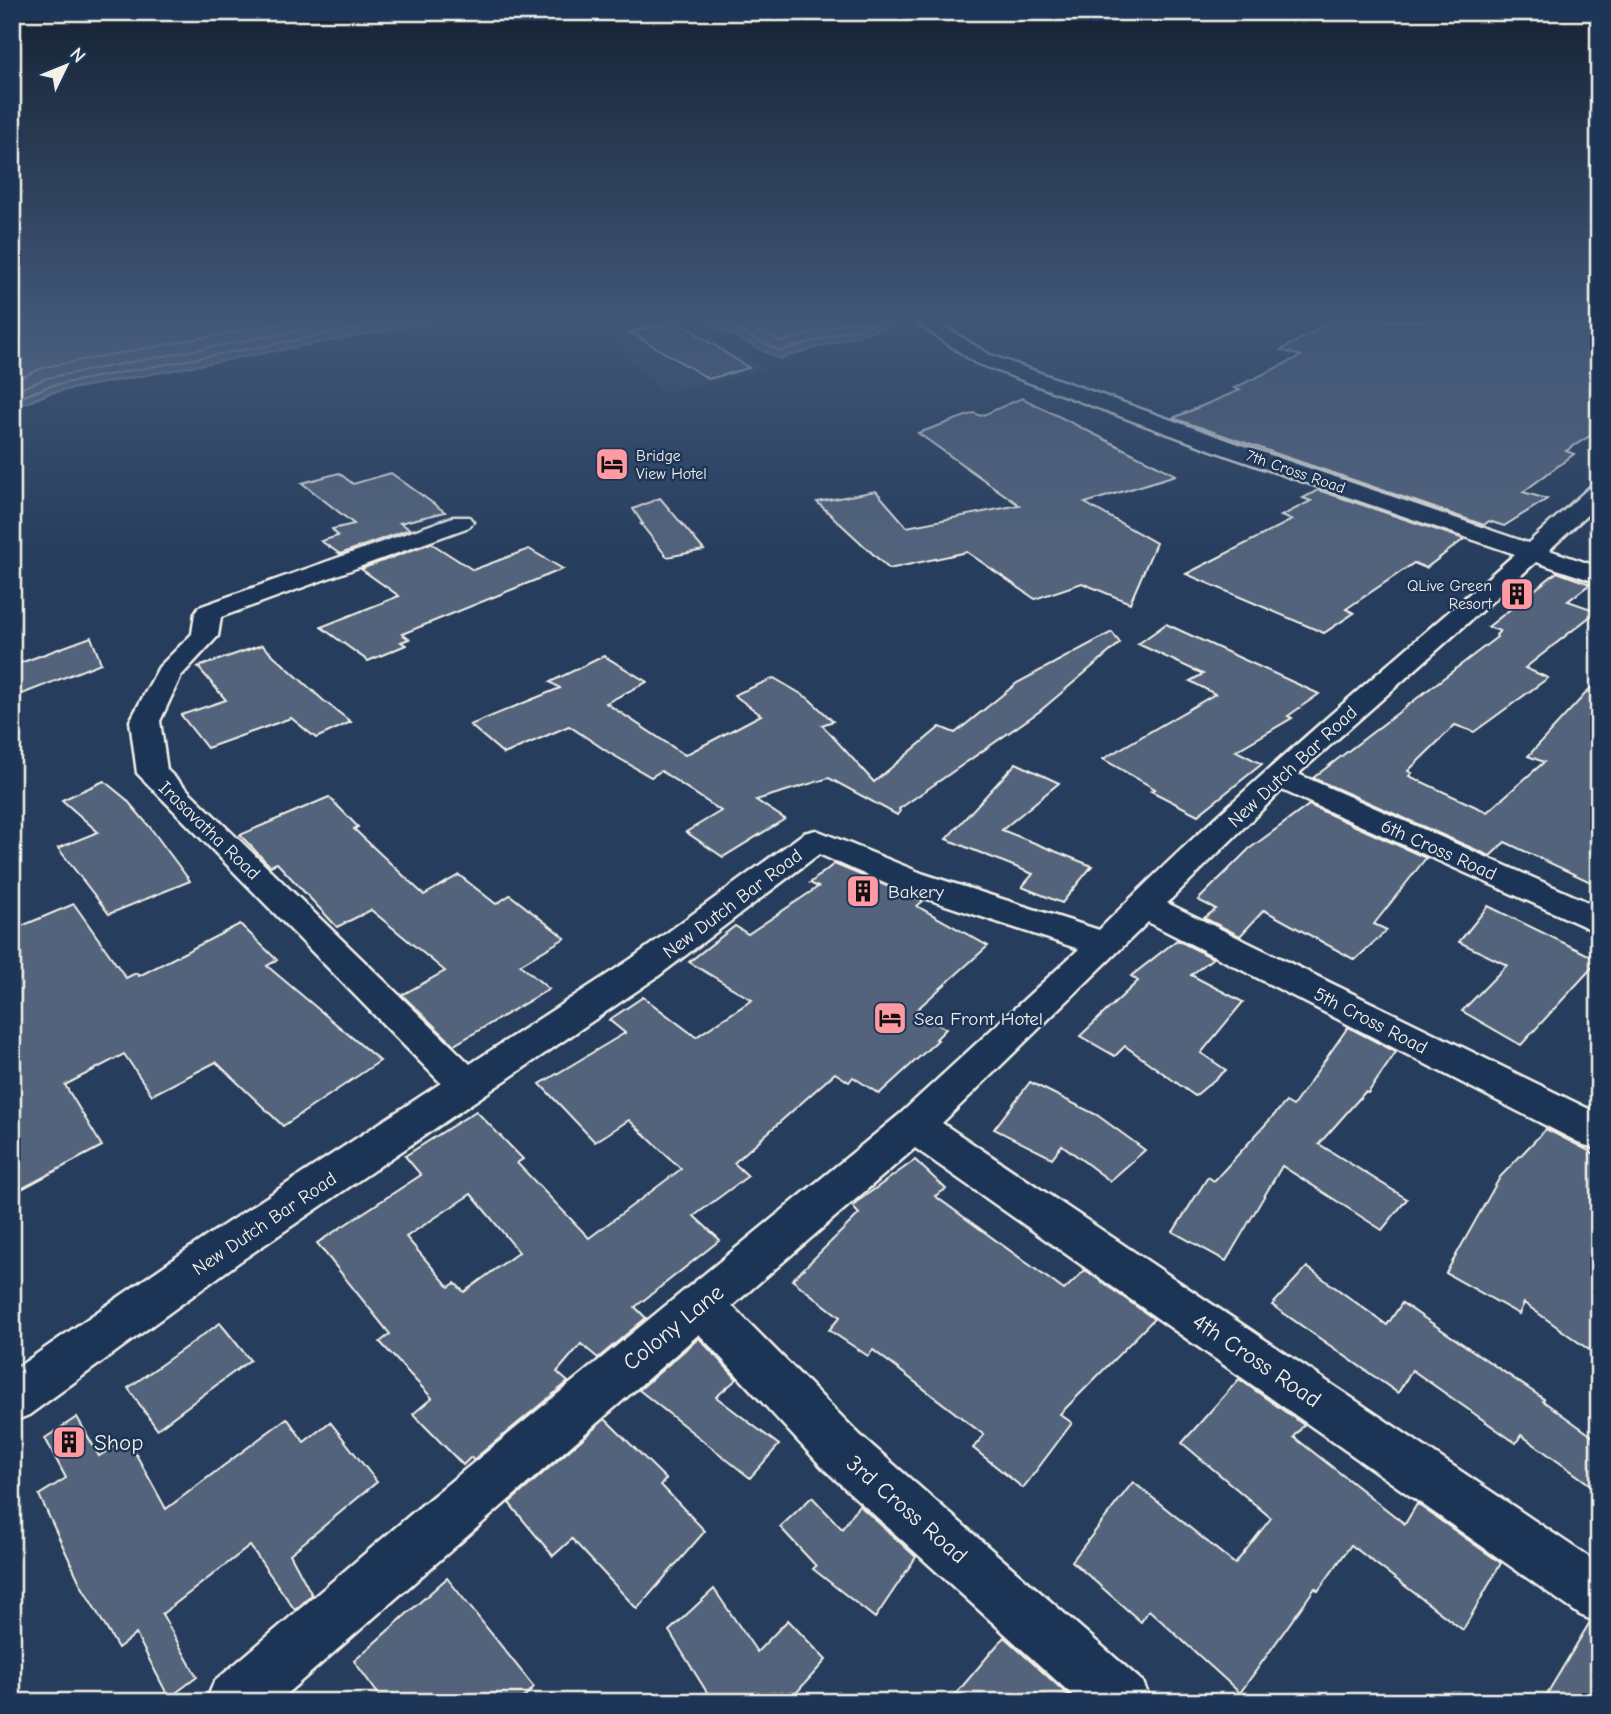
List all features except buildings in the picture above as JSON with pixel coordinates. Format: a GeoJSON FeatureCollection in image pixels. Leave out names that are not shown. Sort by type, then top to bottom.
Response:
{"type":"FeatureCollection","features":[{"type":"Feature","properties":{"kind":"street","name":"7th Cross Road"},"geometry":{"type":"LineString","coordinates":[[1098,401],[1224,447],[1599,575]]}},
{"type":"Feature","properties":{"kind":"street","name":"New Dutch Bar Road"},"geometry":{"type":"LineString","coordinates":[[12,1399],[223,1249],[644,968],[816,840],[912,882],[1106,945],[1143,905],[1279,777],[1389,677],[1534,553],[1599,491]]}},
{"type":"Feature","properties":{"kind":"street","name":"Irasavatha Road"},"geometry":{"type":"LineString","coordinates":[[461,522],[208,614],[205,636],[169,673],[145,721],[152,773],[468,1086]]}},
{"type":"Feature","properties":{"kind":"street","name":"6th Cross Road"},"geometry":{"type":"LineString","coordinates":[[1279,777],[1599,921]]}},
{"type":"Feature","properties":{"kind":"street","name":"5th Cross Road"},"geometry":{"type":"LineString","coordinates":[[1143,905],[1599,1133]]}},
{"type":"Feature","properties":{"kind":"street","name":"Colony Lane"},"geometry":{"type":"LineString","coordinates":[[234,1702],[440,1523],[914,1125],[1106,945]]}},
{"type":"Feature","properties":{"kind":"street","name":"4th Cross Road"},"geometry":{"type":"LineString","coordinates":[[914,1125],[1599,1596]]}},
{"type":"Feature","properties":{"kind":"street","name":"3rd Cross Road"},"geometry":{"type":"LineString","coordinates":[[701,1305],[842,1452],[1123,1702]]}},
{"type":"Feature","properties":{"kind":"water"},"geometry":{"type":"Polygon","coordinates":[[[12,401],[31,401],[12,409],[12,401]]]}},
{"type":"Feature","properties":{"kind":"place","name":"Bridge View Hotel"},"geometry":{"type":"Point","coordinates":[612,464]}},
{"type":"Feature","properties":{"kind":"place","name":"QLive Green Resort"},"geometry":{"type":"Point","coordinates":[1517,594]}},
{"type":"Feature","properties":{"kind":"place","name":"Bakery"},"geometry":{"type":"Point","coordinates":[863,891]}},
{"type":"Feature","properties":{"kind":"place","name":"Sea Front Hotel"},"geometry":{"type":"Point","coordinates":[890,1018]}},
{"type":"Feature","properties":{"kind":"place","name":"Shop"},"geometry":{"type":"Point","coordinates":[69,1442]}}]}
